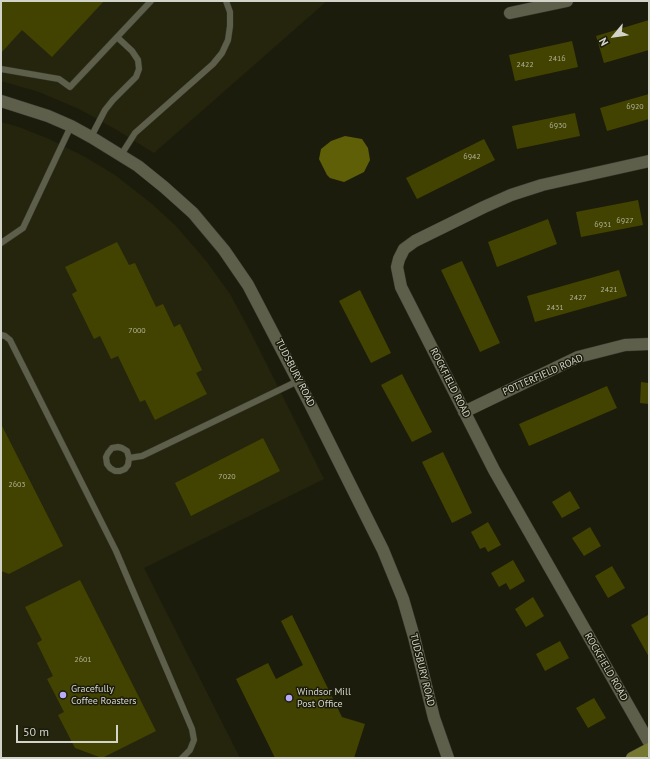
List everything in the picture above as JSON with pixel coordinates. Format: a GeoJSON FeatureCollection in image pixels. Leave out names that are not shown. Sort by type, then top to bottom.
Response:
{"type":"FeatureCollection","features":[{"type":"Feature","properties":{"kind":"main road"},"geometry":{"type":"LineString","coordinates":[[632,758],[649,749]]}},
{"type":"Feature","properties":{"kind":"street"},"geometry":{"type":"LineString","coordinates":[[510,13],[567,1]]}},
{"type":"Feature","properties":{"kind":"street","name":"TUDSBURY ROAD"},"geometry":{"type":"LineString","coordinates":[[1,101],[48,116],[72,126],[138,166],[193,213],[224,250],[248,285],[383,550],[403,599],[434,718],[448,758]]}},
{"type":"Feature","properties":{"kind":"street","name":"ROCKFIELD ROAD"},"geometry":{"type":"LineString","coordinates":[[649,161],[542,185],[511,195],[415,241],[404,249],[399,259],[397,268],[401,287],[494,470],[649,742]]}},
{"type":"Feature","properties":{"kind":"street","name":"POTTERFIELD ROAD"},"geometry":{"type":"LineString","coordinates":[[464,412],[578,357],[625,345],[649,344]]}},
{"type":"Feature","properties":{"kind":"lane"},"geometry":{"type":"LineString","coordinates":[[1,69],[60,79],[70,87],[151,1]]}},
{"type":"Feature","properties":{"kind":"lane"},"geometry":{"type":"LineString","coordinates":[[121,155],[135,133],[213,64],[222,53],[228,40],[230,26],[230,12],[226,1]]}},
{"type":"Feature","properties":{"kind":"lane"},"geometry":{"type":"LineString","coordinates":[[91,137],[112,100],[136,77],[139,70],[138,60],[117,37]]}},
{"type":"Feature","properties":{"kind":"lane"},"geometry":{"type":"LineString","coordinates":[[1,243],[23,228],[72,126]]}},
{"type":"Feature","properties":{"kind":"lane"},"geometry":{"type":"LineString","coordinates":[[1,335],[10,340],[116,551],[192,729],[194,740],[190,750],[182,758]]}},
{"type":"Feature","properties":{"kind":"lane"},"geometry":{"type":"LineString","coordinates":[[129,458],[142,456],[298,381]]}},
{"type":"Feature","properties":{"kind":"shaded area"},"geometry":{"type":"Polygon","coordinates":[[[1,1],[327,1],[154,153],[79,109],[39,92],[1,81],[1,1]]]}},
{"type":"Feature","properties":{"kind":"shaded area"},"geometry":{"type":"Polygon","coordinates":[[[1,122],[19,127],[49,139],[85,157],[115,175],[152,204],[176,226],[207,262],[230,294],[324,479],[144,568],[240,758],[1,758],[1,122]]]}},
{"type":"Feature","properties":{"kind":"shaded area"},"geometry":{"type":"Polygon","coordinates":[[[345,136],[362,139],[368,148],[370,160],[364,172],[344,182],[330,178],[319,159],[321,149],[331,141],[345,136]]]}},
{"type":"Feature","properties":{"kind":"building"},"geometry":{"type":"Polygon","coordinates":[[[1,1],[104,1],[52,57],[22,30],[1,53],[1,1]]]}},
{"type":"Feature","properties":{"kind":"building"},"geometry":{"type":"Polygon","coordinates":[[[649,20],[649,50],[604,63],[596,36],[649,20]]]}},
{"type":"Feature","properties":{"kind":"building"},"geometry":{"type":"Polygon","coordinates":[[[572,41],[578,67],[515,81],[509,55],[572,41]]]}},
{"type":"Feature","properties":{"kind":"building"},"geometry":{"type":"Polygon","coordinates":[[[649,94],[649,119],[607,131],[600,108],[649,94]]]}},
{"type":"Feature","properties":{"kind":"building"},"geometry":{"type":"Polygon","coordinates":[[[575,113],[580,136],[517,149],[512,126],[575,113]]]}},
{"type":"Feature","properties":{"kind":"building"},"geometry":{"type":"Polygon","coordinates":[[[484,139],[495,160],[417,199],[406,178],[484,139]]]}},
{"type":"Feature","properties":{"kind":"building"},"geometry":{"type":"Polygon","coordinates":[[[638,200],[643,225],[581,237],[576,212],[638,200]]]}},
{"type":"Feature","properties":{"kind":"building"},"geometry":{"type":"Polygon","coordinates":[[[548,219],[557,244],[497,267],[488,242],[548,219]]]}},
{"type":"Feature","properties":{"kind":"building"},"geometry":{"type":"Polygon","coordinates":[[[117,242],[129,265],[135,263],[156,307],[163,304],[174,327],[180,324],[202,370],[196,373],[207,394],[155,420],[145,400],[140,402],[118,356],[111,359],[100,336],[94,339],[72,294],[77,291],[65,267],[117,242]]]}},
{"type":"Feature","properties":{"kind":"building"},"geometry":{"type":"Polygon","coordinates":[[[462,261],[500,343],[480,352],[441,270],[462,261]]]}},
{"type":"Feature","properties":{"kind":"building"},"geometry":{"type":"Polygon","coordinates":[[[619,270],[627,296],[535,322],[527,296],[619,270]]]}},
{"type":"Feature","properties":{"kind":"building"},"geometry":{"type":"Polygon","coordinates":[[[360,290],[391,353],[371,363],[339,301],[360,290]]]}},
{"type":"Feature","properties":{"kind":"building"},"geometry":{"type":"Polygon","coordinates":[[[402,374],[432,432],[412,442],[381,385],[402,374]]]}},
{"type":"Feature","properties":{"kind":"building"},"geometry":{"type":"Polygon","coordinates":[[[641,382],[649,383],[649,404],[640,403],[641,382]]]}},
{"type":"Feature","properties":{"kind":"building"},"geometry":{"type":"Polygon","coordinates":[[[607,386],[617,408],[529,446],[519,424],[607,386]]]}},
{"type":"Feature","properties":{"kind":"building"},"geometry":{"type":"Polygon","coordinates":[[[1,424],[63,546],[9,574],[1,571],[1,424]]]}},
{"type":"Feature","properties":{"kind":"building"},"geometry":{"type":"Polygon","coordinates":[[[263,438],[280,471],[191,516],[175,483],[263,438]]]}},
{"type":"Feature","properties":{"kind":"building"},"geometry":{"type":"Polygon","coordinates":[[[443,452],[472,513],[452,523],[422,462],[443,452]]]}},
{"type":"Feature","properties":{"kind":"building"},"geometry":{"type":"Polygon","coordinates":[[[570,491],[580,508],[562,518],[552,502],[570,491]]]}},
{"type":"Feature","properties":{"kind":"building"},"geometry":{"type":"Polygon","coordinates":[[[488,522],[501,545],[488,552],[485,547],[480,549],[471,532],[488,522]]]}},
{"type":"Feature","properties":{"kind":"building"},"geometry":{"type":"Polygon","coordinates":[[[590,527],[601,546],[584,556],[572,538],[590,527]]]}},
{"type":"Feature","properties":{"kind":"building"},"geometry":{"type":"Polygon","coordinates":[[[513,560],[525,581],[510,590],[506,583],[499,587],[491,573],[513,560]]]}},
{"type":"Feature","properties":{"kind":"building"},"geometry":{"type":"Polygon","coordinates":[[[612,566],[625,588],[608,598],[595,576],[612,566]]]}},
{"type":"Feature","properties":{"kind":"building"},"geometry":{"type":"Polygon","coordinates":[[[80,580],[156,731],[102,758],[75,748],[58,715],[64,712],[47,679],[53,676],[37,643],[42,640],[25,607],[80,580]]]}},
{"type":"Feature","properties":{"kind":"building"},"geometry":{"type":"Polygon","coordinates":[[[533,597],[544,616],[526,627],[515,609],[533,597]]]}},
{"type":"Feature","properties":{"kind":"building","name":"Windsor Mill Post Office"},"geometry":{"type":"Polygon","coordinates":[[[292,615],[342,717],[365,724],[354,758],[275,758],[236,679],[268,663],[276,679],[303,665],[281,621],[292,615]]]}},
{"type":"Feature","properties":{"kind":"building"},"geometry":{"type":"Polygon","coordinates":[[[648,615],[649,617],[649,657],[631,625],[648,615]]]}},
{"type":"Feature","properties":{"kind":"building"},"geometry":{"type":"Polygon","coordinates":[[[560,641],[569,658],[545,671],[536,654],[560,641]]]}},
{"type":"Feature","properties":{"kind":"building"},"geometry":{"type":"Polygon","coordinates":[[[594,698],[606,718],[588,728],[576,708],[594,698]]]}},
{"type":"Feature","properties":{"kind":"place","name":"Gracefully Coffee Roasters"},"geometry":{"type":"Point","coordinates":[63,695]}},
{"type":"Feature","properties":{"kind":"place","name":"Windsor Mill Post Office"},"geometry":{"type":"Point","coordinates":[289,698]}}]}
